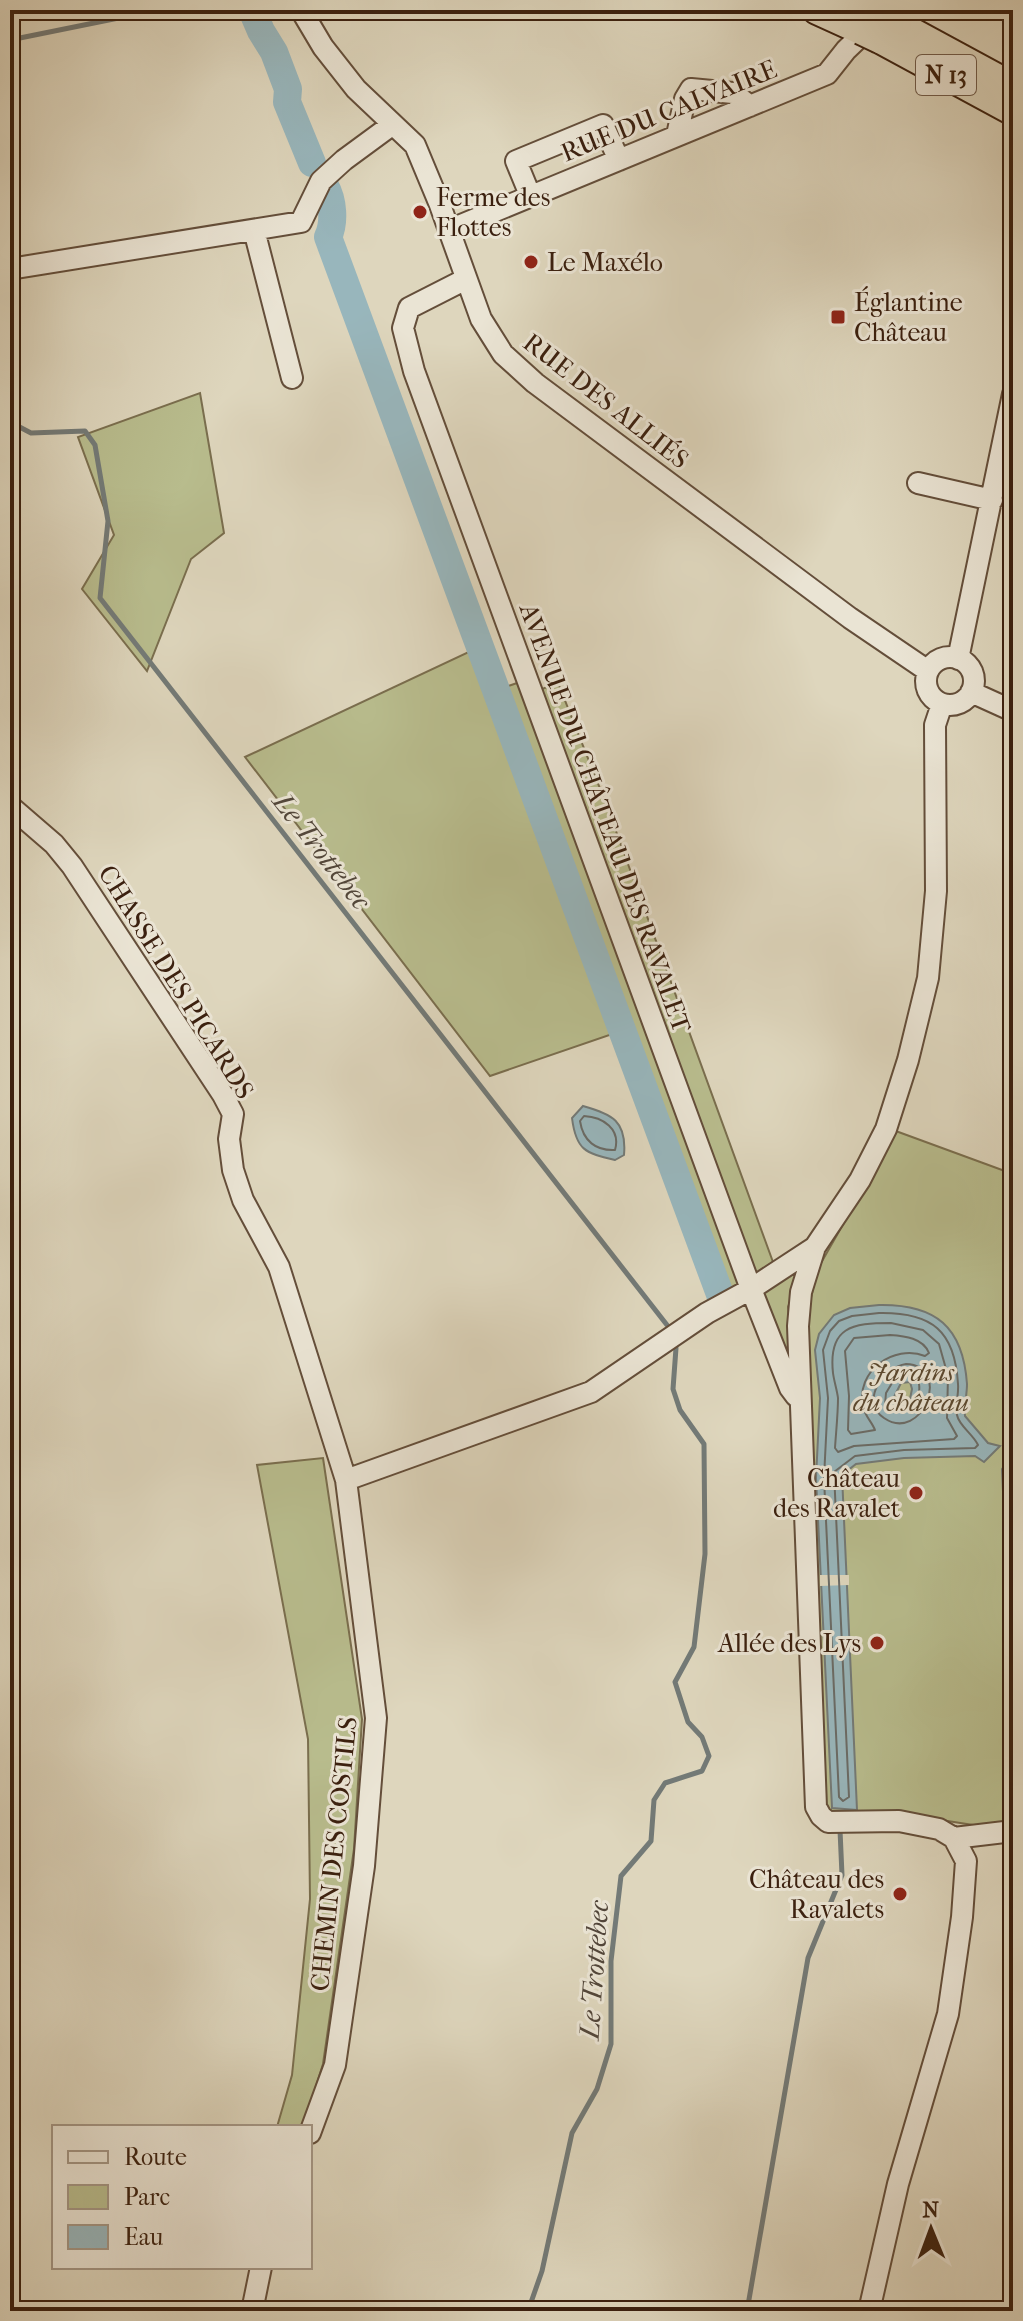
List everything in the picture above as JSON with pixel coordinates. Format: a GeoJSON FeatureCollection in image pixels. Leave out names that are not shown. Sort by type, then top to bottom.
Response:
{"type":"FeatureCollection","features":[{"type":"Feature","properties":{"kind":"highway","name":"N 13"},"geometry":{"type":"LineString","coordinates":[[817,10],[878,21],[1013,87]]}},
{"type":"Feature","properties":{"kind":"highway","name":"N 13"},"geometry":{"type":"LineString","coordinates":[[878,21],[1013,111]]}},
{"type":"Feature","properties":{"kind":"street","name":"RUE DES ALLIÉS"},"geometry":{"type":"LineString","coordinates":[[301,10],[323,47],[356,89],[415,145],[481,319],[503,354],[535,383],[850,618],[928,671]]}},
{"type":"Feature","properties":{"kind":"street","name":"RUE DU CALVAIRE"},"geometry":{"type":"LineString","coordinates":[[449,230],[827,74],[846,50],[878,21]]}},
{"type":"Feature","properties":{"kind":"street"},"geometry":{"type":"LineString","coordinates":[[677,135],[685,99],[691,89],[733,93],[750,106]]}},
{"type":"Feature","properties":{"kind":"street"},"geometry":{"type":"LineString","coordinates":[[10,269],[301,222],[321,181],[393,124]]}},
{"type":"Feature","properties":{"kind":"street"},"geometry":{"type":"LineString","coordinates":[[530,195],[516,161],[603,125],[619,160]]}},
{"type":"Feature","properties":{"kind":"street"},"geometry":{"type":"LineString","coordinates":[[254,230],[292,378]]}},
{"type":"Feature","properties":{"kind":"street","name":"AVENUE DU CHÂTEAU DES RAVALET"},"geometry":{"type":"LineString","coordinates":[[466,279],[409,308],[404,317],[405,340],[414,371],[751,1289],[790,1388],[799,1401]]}},
{"type":"Feature","properties":{"kind":"street"},"geometry":{"type":"LineString","coordinates":[[958,659],[1013,398]]}},
{"type":"Feature","properties":{"kind":"street"},"geometry":{"type":"LineString","coordinates":[[918,483],[992,500]]}},
{"type":"Feature","properties":{"kind":"street"},"geometry":{"type":"LineString","coordinates":[[944,658],[958,659],[972,672],[971,692],[962,702],[942,704],[927,687],[928,671],[944,658]]}},
{"type":"Feature","properties":{"kind":"street"},"geometry":{"type":"LineString","coordinates":[[971,692],[1013,711]]}},
{"type":"Feature","properties":{"kind":"street"},"geometry":{"type":"LineString","coordinates":[[869,2311],[898,2184],[948,2014],[962,1917],[966,1861],[954,1838],[939,1829],[899,1821],[828,1822],[816,1807],[798,1326],[801,1292],[815,1247],[860,1180],[886,1129],[908,1060],[928,978],[936,891],[935,725],[942,704]]}},
{"type":"Feature","properties":{"kind":"street","name":"CHASSE DES PICARDS"},"geometry":{"type":"LineString","coordinates":[[10,806],[54,844],[72,866],[233,1114],[229,1139],[233,1170],[243,1200],[279,1267],[346,1480]]}},
{"type":"Feature","properties":{"kind":"street"},"geometry":{"type":"LineString","coordinates":[[346,1480],[591,1392],[707,1313],[751,1289],[815,1247]]}},
{"type":"Feature","properties":{"kind":"street","name":"CHEMIN DES COSTILS"},"geometry":{"type":"LineString","coordinates":[[312,2128],[335,2065],[364,1866],[376,1718],[346,1480]]}},
{"type":"Feature","properties":{"kind":"street"},"geometry":{"type":"LineString","coordinates":[[954,1838],[1013,1831]]}},
{"type":"Feature","properties":{"kind":"street"},"geometry":{"type":"LineString","coordinates":[[252,2311],[261,2269]]}},
{"type":"Feature","properties":{"kind":"green space"},"geometry":{"type":"Polygon","coordinates":[[[200,393],[224,533],[191,559],[147,671],[82,589],[114,535],[78,437],[200,393]]]}},
{"type":"Feature","properties":{"kind":"green space"},"geometry":{"type":"Polygon","coordinates":[[[475,649],[497,690],[520,682],[526,695],[558,683],[605,801],[773,1262],[721,1297],[618,1032],[490,1076],[245,757],[475,649]]]}},
{"type":"Feature","properties":{"kind":"green space","name":"Jardins du château"},"geometry":{"type":"Polygon","coordinates":[[[893,1130],[1013,1174],[1013,1831],[986,1833],[973,1825],[903,1814],[832,1813],[824,1806],[806,1321],[817,1270],[878,1163],[893,1130]]]}},
{"type":"Feature","properties":{"kind":"green space"},"geometry":{"type":"Polygon","coordinates":[[[805,1261],[788,1307],[794,1372],[758,1288],[805,1261]]]}},
{"type":"Feature","properties":{"kind":"green space"},"geometry":{"type":"Polygon","coordinates":[[[323,1458],[362,1719],[354,1849],[323,2064],[304,2125],[278,2125],[292,2075],[310,1899],[308,1739],[257,1465],[323,1458]]]}},
{"type":"Feature","properties":{"kind":"water"},"geometry":{"type":"Polygon","coordinates":[[[583,1106],[602,1112],[616,1121],[623,1134],[624,1155],[615,1160],[589,1152],[579,1144],[572,1118],[583,1106]]]}},
{"type":"Feature","properties":{"kind":"water"},"geometry":{"type":"Polygon","coordinates":[[[899,1306],[916,1309],[943,1323],[960,1347],[967,1384],[965,1416],[988,1443],[1000,1446],[984,1462],[975,1456],[904,1458],[856,1464],[842,1475],[857,1810],[832,1808],[816,1478],[820,1398],[815,1350],[819,1334],[834,1315],[850,1308],[899,1306]],[[910,1382],[901,1383],[892,1401],[895,1404],[910,1399],[910,1382]]]}},
{"type":"Feature","properties":{"kind":"water"},"geometry":{"type":"Polygon","coordinates":[[[1013,1454],[1013,1497],[1010,1497],[1003,1492],[1002,1469],[1013,1454]]]}},
{"type":"Feature","properties":{"kind":"pier"},"geometry":{"type":"Polygon","coordinates":[[[820,1575],[849,1575],[849,1585],[820,1586],[820,1575]]]}},
{"type":"Feature","properties":{"kind":"waterway"},"geometry":{"type":"LineString","coordinates":[[10,40],[158,10]]}},
{"type":"Feature","properties":{"kind":"waterway"},"geometry":{"type":"LineString","coordinates":[[252,10],[274,52],[288,89],[287,102],[312,163]]}},
{"type":"Feature","properties":{"kind":"waterway"},"geometry":{"type":"LineString","coordinates":[[325,186],[332,211],[328,237],[721,1297]]}},
{"type":"Feature","properties":{"kind":"waterway","name":"Le Trottebec"},"geometry":{"type":"LineString","coordinates":[[10,422],[31,433],[85,431],[95,445],[108,521],[100,598],[667,1325]]}},
{"type":"Feature","properties":{"kind":"waterway","name":"Le Trottebec"},"geometry":{"type":"LineString","coordinates":[[528,2311],[542,2271],[572,2133],[597,2089],[611,2044],[611,1961],[621,1876],[651,1841],[654,1800],[665,1783],[702,1771],[709,1756],[702,1737],[688,1722],[675,1682],[694,1647],[705,1554],[704,1444],[680,1410],[673,1389],[676,1348]]}},
{"type":"Feature","properties":{"kind":"waterway"},"geometry":{"type":"LineString","coordinates":[[747,2311],[808,1958],[842,1875],[840,1830]]}},
{"type":"Feature","properties":{"kind":"place","name":"Ferme des Flottes"},"geometry":{"type":"Point","coordinates":[420,212]}},
{"type":"Feature","properties":{"kind":"place","name":"Le Maxélo"},"geometry":{"type":"Point","coordinates":[531,262]}},
{"type":"Feature","properties":{"kind":"place","name":"Églantine Château"},"geometry":{"type":"Point","coordinates":[838,317]}},
{"type":"Feature","properties":{"kind":"place","name":"Château des Ravalet"},"geometry":{"type":"Point","coordinates":[916,1493]}},
{"type":"Feature","properties":{"kind":"place","name":"Allée des Lys"},"geometry":{"type":"Point","coordinates":[877,1643]}},
{"type":"Feature","properties":{"kind":"place","name":"Château des Ravalets"},"geometry":{"type":"Point","coordinates":[900,1894]}}]}
